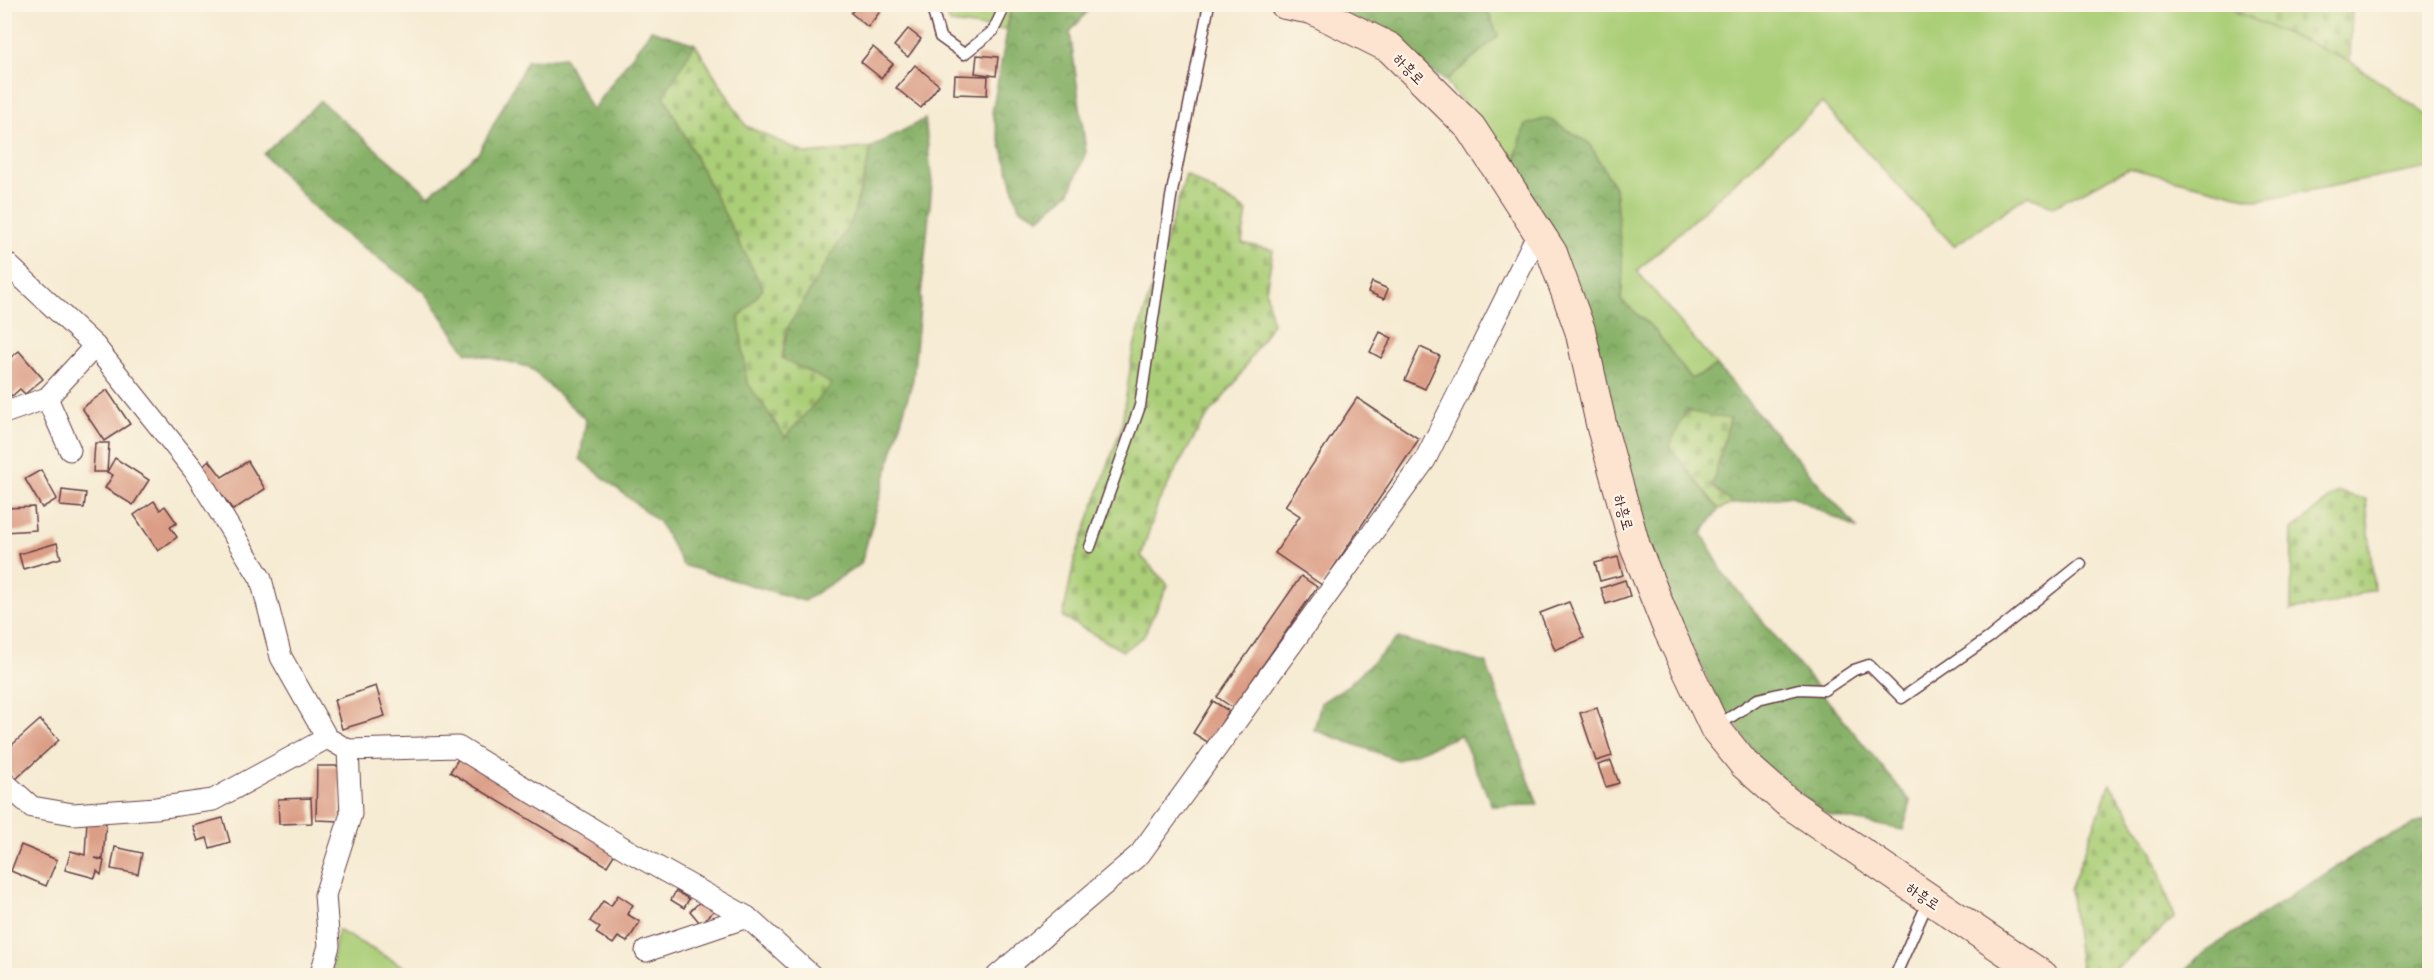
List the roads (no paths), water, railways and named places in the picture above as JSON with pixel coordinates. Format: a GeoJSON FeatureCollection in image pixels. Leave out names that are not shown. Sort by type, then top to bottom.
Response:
{"type":"FeatureCollection","features":[{"type":"Feature","properties":{"kind":"street","name":"하흥로"},"geometry":{"type":"LineString","coordinates":[[1285,4],[1312,9],[1390,48],[1471,128],[1539,231],[1552,253],[1580,330],[1602,429],[1635,546],[1669,631],[1715,728],[1744,765],[1787,802],[2043,975]]}},
{"type":"Feature","properties":{"kind":"street"},"geometry":{"type":"LineString","coordinates":[[997,975],[1140,854],[1425,460],[1539,231]]}},
{"type":"Feature","properties":{"kind":"street"},"geometry":{"type":"LineString","coordinates":[[4,261],[95,346],[194,470],[261,579],[281,657],[327,738],[348,750],[458,747],[627,850],[747,917],[812,975]]}},
{"type":"Feature","properties":{"kind":"street"},"geometry":{"type":"LineString","coordinates":[[4,413],[47,398],[95,346]]}},
{"type":"Feature","properties":{"kind":"street"},"geometry":{"type":"LineString","coordinates":[[47,398],[70,450]]}},
{"type":"Feature","properties":{"kind":"street"},"geometry":{"type":"LineString","coordinates":[[4,782],[32,807],[73,814],[156,808],[213,800],[327,738]]}},
{"type":"Feature","properties":{"kind":"street"},"geometry":{"type":"LineString","coordinates":[[320,975],[329,946],[325,895],[351,814],[348,750]]}},
{"type":"Feature","properties":{"kind":"street"},"geometry":{"type":"LineString","coordinates":[[646,951],[747,917]]}},
{"type":"Feature","properties":{"kind":"lane"},"geometry":{"type":"LineString","coordinates":[[931,4],[940,37],[964,54],[993,31],[1006,4]]}},
{"type":"Feature","properties":{"kind":"lane"},"geometry":{"type":"LineString","coordinates":[[1090,547],[1140,406],[1171,197],[1209,4]]}},
{"type":"Feature","properties":{"kind":"lane"},"geometry":{"type":"LineString","coordinates":[[1715,728],[1758,699],[1799,689],[1824,690],[1854,670],[1869,665],[1902,698],[1990,637],[2081,564]]}},
{"type":"Feature","properties":{"kind":"lane"},"geometry":{"type":"LineString","coordinates":[[1895,975],[1930,899]]}}]}
